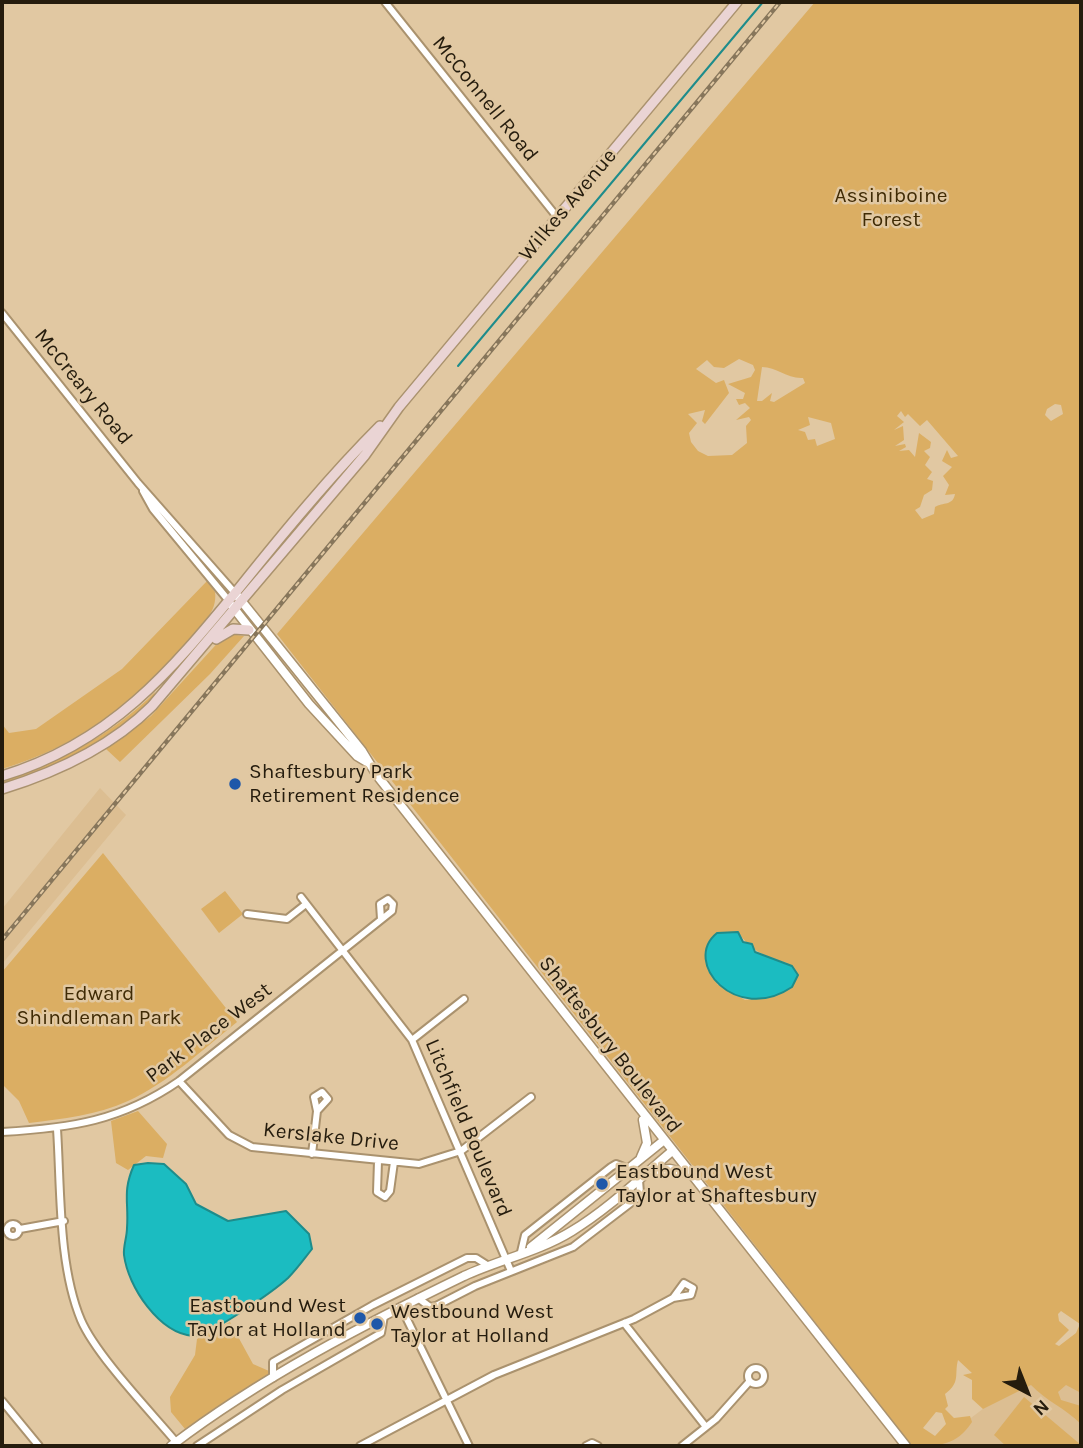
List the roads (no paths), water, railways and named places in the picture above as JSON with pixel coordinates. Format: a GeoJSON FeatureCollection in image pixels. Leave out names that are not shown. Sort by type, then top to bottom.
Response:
{"type":"FeatureCollection","features":[{"type":"Feature","properties":{"kind":"main road","name":"Wilkes Avenue"},"geometry":{"type":"LineString","coordinates":[[189,664],[365,455],[399,407],[737,2]]}},
{"type":"Feature","properties":{"kind":"main road","name":"Wilkes Avenue"},"geometry":{"type":"LineString","coordinates":[[2,776],[53,757],[93,736],[125,713],[161,681],[358,448],[399,407]]}},
{"type":"Feature","properties":{"kind":"main road"},"geometry":{"type":"LineString","coordinates":[[2,789],[58,769],[99,748],[144,713],[189,664],[226,631],[249,630]]}},
{"type":"Feature","properties":{"kind":"street","name":"McConnell Road"},"geometry":{"type":"LineString","coordinates":[[386,2],[557,217]]}},
{"type":"Feature","properties":{"kind":"street","name":"McCreary Road"},"geometry":{"type":"LineString","coordinates":[[2,313],[138,483],[235,593]]}},
{"type":"Feature","properties":{"kind":"street","name":"McCreary Road"},"geometry":{"type":"LineString","coordinates":[[138,483],[153,509],[229,601]]}},
{"type":"Feature","properties":{"kind":"street","name":"Shaftesbury Boulevard"},"geometry":{"type":"LineString","coordinates":[[235,593],[362,751],[367,762],[687,1173],[906,1446]]}},
{"type":"Feature","properties":{"kind":"street","name":"Shaftesbury Boulevard"},"geometry":{"type":"LineString","coordinates":[[229,601],[309,704],[357,756],[367,762]]}},
{"type":"Feature","properties":{"kind":"street","name":"Litchfield Boulevard"},"geometry":{"type":"LineString","coordinates":[[247,914],[287,919],[304,900],[412,1040],[461,1151],[503,1259],[511,1271]]}},
{"type":"Feature","properties":{"kind":"street","name":"Park Place West"},"geometry":{"type":"LineString","coordinates":[[2,1132],[57,1129],[102,1120],[135,1107],[179,1081],[381,919]]}},
{"type":"Feature","properties":{"kind":"street"},"geometry":{"type":"LineString","coordinates":[[412,1040],[464,999]]}},
{"type":"Feature","properties":{"kind":"street","name":"Kerslake Drive"},"geometry":{"type":"LineString","coordinates":[[179,1081],[229,1135],[252,1147],[419,1164],[461,1151]]}},
{"type":"Feature","properties":{"kind":"street"},"geometry":{"type":"LineString","coordinates":[[461,1151],[531,1097]]}},
{"type":"Feature","properties":{"kind":"street"},"geometry":{"type":"LineString","coordinates":[[312,1154],[317,1111]]}},
{"type":"Feature","properties":{"kind":"street"},"geometry":{"type":"LineString","coordinates":[[637,1162],[647,1143],[647,1131],[639,1111]]}},
{"type":"Feature","properties":{"kind":"street"},"geometry":{"type":"LineString","coordinates":[[57,1129],[69,1282],[81,1321],[99,1349],[174,1444],[273,1378],[384,1316],[487,1265],[544,1245],[571,1231],[671,1152]]}},
{"type":"Feature","properties":{"kind":"street"},"geometry":{"type":"LineString","coordinates":[[525,1250],[663,1142]]}},
{"type":"Feature","properties":{"kind":"street"},"geometry":{"type":"LineString","coordinates":[[378,1161],[377,1192],[385,1197],[390,1191],[394,1162]]}},
{"type":"Feature","properties":{"kind":"street"},"geometry":{"type":"LineString","coordinates":[[525,1250],[525,1235],[611,1167],[616,1164],[629,1169]]}},
{"type":"Feature","properties":{"kind":"street"},"geometry":{"type":"LineString","coordinates":[[642,1177],[660,1169],[687,1173]]}},
{"type":"Feature","properties":{"kind":"street"},"geometry":{"type":"LineString","coordinates":[[418,1298],[430,1307],[436,1306],[580,1243],[637,1198],[642,1177]]}},
{"type":"Feature","properties":{"kind":"street"},"geometry":{"type":"LineString","coordinates":[[20,1229],[64,1221]]}},
{"type":"Feature","properties":{"kind":"street"},"geometry":{"type":"LineString","coordinates":[[273,1378],[272,1366],[279,1357],[373,1305],[467,1258],[475,1258],[487,1265]]}},
{"type":"Feature","properties":{"kind":"street"},"geometry":{"type":"LineString","coordinates":[[360,1446],[494,1375],[624,1323],[673,1298]]}},
{"type":"Feature","properties":{"kind":"street"},"geometry":{"type":"LineString","coordinates":[[401,1307],[469,1446]]}},
{"type":"Feature","properties":{"kind":"street"},"geometry":{"type":"LineString","coordinates":[[197,1446],[282,1390],[381,1333],[384,1316]]}},
{"type":"Feature","properties":{"kind":"street"},"geometry":{"type":"LineString","coordinates":[[624,1323],[706,1427]]}},
{"type":"Feature","properties":{"kind":"street"},"geometry":{"type":"LineString","coordinates":[[682,1446],[706,1427],[749,1381]]}},
{"type":"Feature","properties":{"kind":"street"},"geometry":{"type":"LineString","coordinates":[[2,1401],[38,1446]]}},
{"type":"Feature","properties":{"kind":"street"},"geometry":{"type":"LineString","coordinates":[[586,1446],[592,1443],[598,1446]]}},
{"type":"Feature","properties":{"kind":"water"},"geometry":{"type":"Polygon","coordinates":[[[738,932],[743,942],[752,944],[755,952],[792,966],[798,975],[792,987],[771,997],[752,999],[734,994],[720,985],[710,973],[706,959],[708,945],[717,933],[738,932]]]}},
{"type":"Feature","properties":{"kind":"water"},"geometry":{"type":"Polygon","coordinates":[[[164,1164],[186,1184],[196,1204],[228,1221],[286,1211],[309,1234],[312,1249],[288,1278],[270,1292],[201,1335],[180,1333],[168,1327],[139,1294],[124,1255],[128,1183],[134,1165],[164,1164]]]}},
{"type":"Feature","properties":{"kind":"waterway"},"geometry":{"type":"LineString","coordinates":[[458,366],[763,2]]}},
{"type":"Feature","properties":{"kind":"railway"},"geometry":{"type":"LineString","coordinates":[[2,940],[780,2]]}},
{"type":"Feature","properties":{"kind":"place","name":"Shaftesbury Park Retirement Residence"},"geometry":{"type":"Point","coordinates":[235,784]}},
{"type":"Feature","properties":{"kind":"place","name":"Eastbound West Taylor at Shaftesbury"},"geometry":{"type":"Point","coordinates":[602,1184]}},
{"type":"Feature","properties":{"kind":"place","name":"Eastbound West Taylor at Holland"},"geometry":{"type":"Point","coordinates":[360,1318]}},
{"type":"Feature","properties":{"kind":"place","name":"Westbound West Taylor at Holland"},"geometry":{"type":"Point","coordinates":[377,1324]}},
{"type":"Feature","properties":{"kind":"park label","name":"Assiniboine Forest"},"geometry":{"type":"Point","coordinates":[891,208]}},
{"type":"Feature","properties":{"kind":"park label","name":"Edward Shindleman Park"},"geometry":{"type":"Point","coordinates":[99,1006]}}]}
